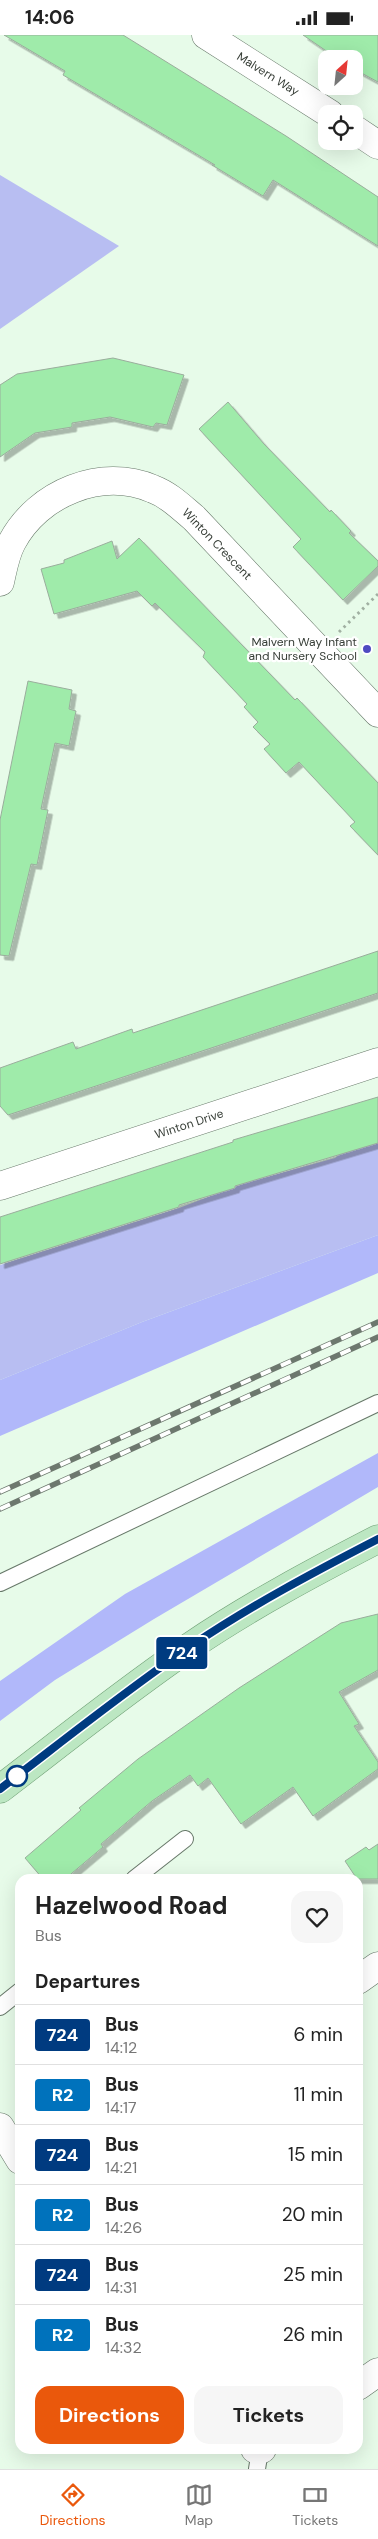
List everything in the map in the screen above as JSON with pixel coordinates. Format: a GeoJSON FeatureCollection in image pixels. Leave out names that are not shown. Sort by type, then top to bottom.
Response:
{"type":"FeatureCollection","features":[{"type":"Feature","properties":{"kind":"main road"},"geometry":{"type":"LineString","coordinates":[[0,1789],[126,1692],[193,1645],[312,1573],[378,1539]]}},
{"type":"Feature","properties":{"kind":"street","name":"Malvern Way"},"geometry":{"type":"LineString","coordinates":[[206,35],[318,106]]}},
{"type":"Feature","properties":{"kind":"street"},"geometry":{"type":"LineString","coordinates":[[363,135],[378,145]]}},
{"type":"Feature","properties":{"kind":"street","name":"Winton Crescent"},"geometry":{"type":"LineString","coordinates":[[0,582],[4,563],[12,543],[24,523],[40,506],[61,493],[108,480],[133,483],[154,489],[194,518],[378,713]]}},
{"type":"Feature","properties":{"kind":"street","name":"Winton Drive"},"geometry":{"type":"LineString","coordinates":[[0,1186],[378,1062]]}},
{"type":"Feature","properties":{"kind":"street"},"geometry":{"type":"LineString","coordinates":[[363,1977],[378,1967]]}},
{"type":"Feature","properties":{"kind":"street"},"geometry":{"type":"LineString","coordinates":[[0,2127],[15,2152]]}},
{"type":"Feature","properties":{"kind":"street"},"geometry":{"type":"LineString","coordinates":[[363,2382],[378,2372]]}},
{"type":"Feature","properties":{"kind":"lane"},"geometry":{"type":"LineString","coordinates":[[0,1583],[378,1403]]}},
{"type":"Feature","properties":{"kind":"lane"},"geometry":{"type":"LineString","coordinates":[[140,1874],[185,1839]]}},
{"type":"Feature","properties":{"kind":"lane"},"geometry":{"type":"LineString","coordinates":[[0,2007],[15,1995]]}},
{"type":"Feature","properties":{"kind":"path"},"geometry":{"type":"LineString","coordinates":[[319,651],[378,594]]}},
{"type":"Feature","properties":{"kind":"shaded area"},"geometry":{"type":"Polygon","coordinates":[[[0,175],[119,246],[0,329],[0,175]]]}},
{"type":"Feature","properties":{"kind":"shaded area"},"geometry":{"type":"Polygon","coordinates":[[[378,1142],[378,1235],[142,1322],[0,1380],[0,1265],[179,1208],[245,1183],[335,1158],[340,1154],[378,1142]]]}},
{"type":"Feature","properties":{"kind":"shaded area"},"geometry":{"type":"Polygon","coordinates":[[[378,1235],[378,1273],[0,1436],[0,1380],[142,1322],[378,1235]]]}},
{"type":"Feature","properties":{"kind":"shaded area"},"geometry":{"type":"Polygon","coordinates":[[[378,1453],[378,1487],[154,1619],[55,1680],[0,1721],[0,1681],[125,1594],[378,1453]]]}},
{"type":"Feature","properties":{"kind":"building"},"geometry":{"type":"Polygon","coordinates":[[[4,35],[123,35],[286,136],[378,197],[378,246],[273,180],[263,196],[212,165],[215,165],[63,75],[65,71],[4,35]]]}},
{"type":"Feature","properties":{"kind":"building"},"geometry":{"type":"Polygon","coordinates":[[[303,35],[378,35],[378,82],[363,74],[363,50],[325,50],[303,35]]]}},
{"type":"Feature","properties":{"kind":"building"},"geometry":{"type":"Polygon","coordinates":[[[113,358],[184,375],[167,425],[156,423],[153,427],[110,417],[72,423],[72,427],[35,433],[0,457],[0,385],[17,374],[113,358]]]}},
{"type":"Feature","properties":{"kind":"building"},"geometry":{"type":"Polygon","coordinates":[[[228,402],[264,444],[330,512],[331,510],[351,531],[349,533],[378,561],[378,566],[343,600],[293,547],[301,539],[199,429],[228,402]]]}},
{"type":"Feature","properties":{"kind":"building"},"geometry":{"type":"Polygon","coordinates":[[[139,538],[378,783],[378,855],[350,826],[355,822],[299,762],[286,773],[264,749],[270,744],[253,727],[258,722],[244,707],[247,704],[203,657],[205,652],[155,603],[152,606],[137,591],[54,614],[41,569],[64,563],[64,560],[112,541],[117,559],[139,538]]]}},
{"type":"Feature","properties":{"kind":"building"},"geometry":{"type":"Polygon","coordinates":[[[28,681],[72,690],[69,709],[76,711],[69,746],[55,743],[41,809],[48,810],[37,865],[31,864],[9,956],[0,955],[0,820],[28,681]]]}},
{"type":"Feature","properties":{"kind":"building"},"geometry":{"type":"Polygon","coordinates":[[[378,951],[378,993],[8,1115],[0,1106],[0,1068],[73,1042],[76,1049],[132,1029],[133,1033],[378,951]]]}},
{"type":"Feature","properties":{"kind":"building"},"geometry":{"type":"Polygon","coordinates":[[[378,1097],[378,1143],[235,1186],[235,1188],[179,1205],[179,1207],[0,1264],[0,1217],[233,1142],[233,1140],[378,1097]]]}},
{"type":"Feature","properties":{"kind":"building"},"geometry":{"type":"Polygon","coordinates":[[[378,1614],[378,1670],[339,1692],[359,1724],[354,1726],[378,1762],[378,1769],[313,1816],[293,1787],[241,1824],[208,1778],[198,1786],[190,1775],[152,1801],[101,1844],[103,1847],[71,1874],[39,1874],[25,1858],[81,1810],[79,1808],[138,1759],[239,1688],[341,1623],[378,1614]]]}},
{"type":"Feature","properties":{"kind":"building"},"geometry":{"type":"Polygon","coordinates":[[[378,1844],[378,1879],[363,1879],[363,1874],[354,1874],[345,1861],[366,1847],[369,1850],[378,1844]]]}},
{"type":"Feature","properties":{"kind":"railway"},"geometry":{"type":"LineString","coordinates":[[0,1492],[378,1322]]}},
{"type":"Feature","properties":{"kind":"railway"},"geometry":{"type":"LineString","coordinates":[[0,1509],[378,1337]]}},
{"type":"Feature","properties":{"kind":"bus line","name":"724"},"geometry":{"type":"LineString","coordinates":[[0,1789],[126,1692],[193,1645],[312,1573],[378,1539]]}},
{"type":"Feature","properties":{"kind":"place","name":"Malvern Way Infant and Nursery School"},"geometry":{"type":"Point","coordinates":[367,649]}}]}
